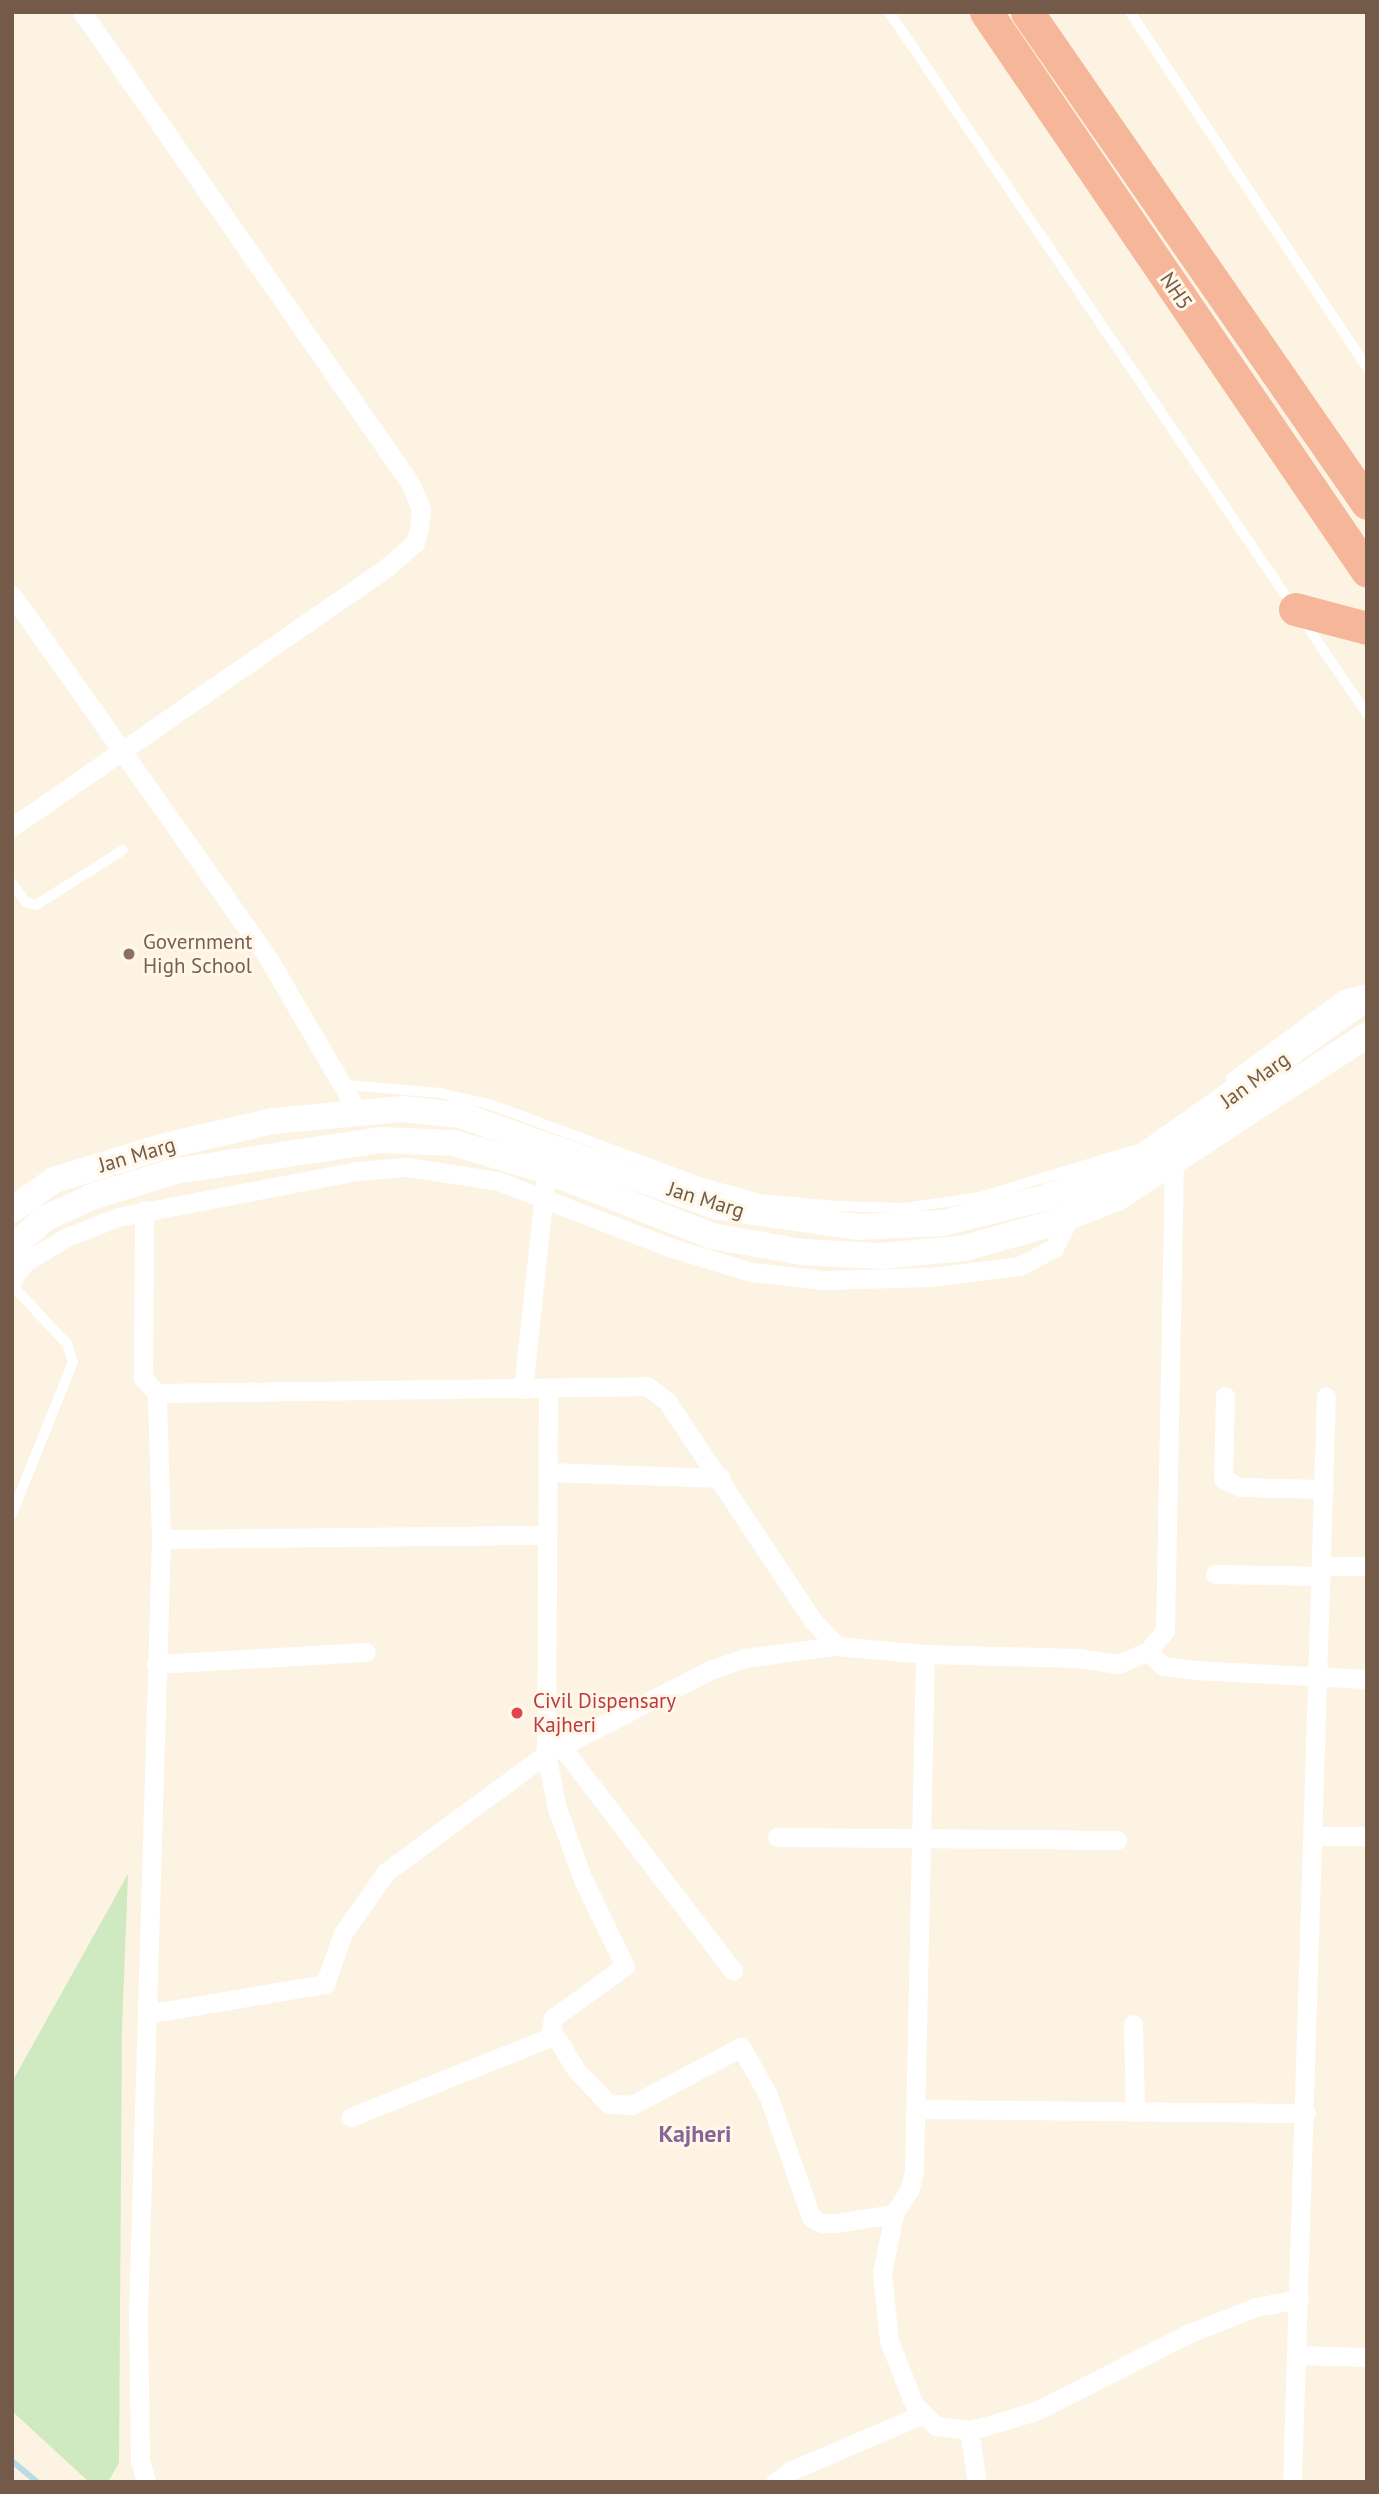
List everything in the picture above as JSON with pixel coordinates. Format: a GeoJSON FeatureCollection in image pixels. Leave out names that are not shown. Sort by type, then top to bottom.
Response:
{"type":"FeatureCollection","features":[{"type":"Feature","properties":{"kind":"highway","name":"NH5"},"geometry":{"type":"LineString","coordinates":[[986,12],[1367,571]]}},
{"type":"Feature","properties":{"kind":"highway","name":"NH5"},"geometry":{"type":"LineString","coordinates":[[1027,12],[1367,503]]}},
{"type":"Feature","properties":{"kind":"highway"},"geometry":{"type":"LineString","coordinates":[[1295,609],[1367,628]]}},
{"type":"Feature","properties":{"kind":"main road","name":"Jan Marg"},"geometry":{"type":"LineString","coordinates":[[12,1248],[44,1219],[94,1196],[176,1171],[380,1140],[454,1143],[545,1184],[712,1236],[802,1252],[881,1256],[965,1248],[1070,1216],[1117,1198],[1170,1143],[1367,998]]}},
{"type":"Feature","properties":{"kind":"main road","name":"Jan Marg"},"geometry":{"type":"LineString","coordinates":[[12,1210],[54,1180],[161,1147],[273,1121],[402,1109],[460,1115],[719,1207],[858,1227],[943,1223],[1044,1198],[1128,1167],[1367,1035]]}},
{"type":"Feature","properties":{"kind":"street"},"geometry":{"type":"LineString","coordinates":[[12,827],[404,555],[415,543],[421,509],[410,483],[82,12]]}},
{"type":"Feature","properties":{"kind":"street"},"geometry":{"type":"LineString","coordinates":[[12,595],[268,958],[346,1085],[359,1112]]}},
{"type":"Feature","properties":{"kind":"street"},"geometry":{"type":"LineString","coordinates":[[147,2014],[325,1984],[343,1933],[386,1872],[553,1750],[710,1670],[744,1658],[838,1646],[925,1654],[1079,1658],[1118,1664],[1148,1651],[1165,1630],[1170,1143]]}},
{"type":"Feature","properties":{"kind":"street"},"geometry":{"type":"LineString","coordinates":[[12,1280],[25,1262],[65,1238],[144,1210],[356,1171],[407,1167],[545,1184],[523,1389]]}},
{"type":"Feature","properties":{"kind":"street"},"geometry":{"type":"LineString","coordinates":[[144,1210],[144,1378],[157,1394],[161,1539],[138,2314],[140,2460],[146,2482]]}},
{"type":"Feature","properties":{"kind":"street"},"geometry":{"type":"LineString","coordinates":[[157,1394],[647,1386],[658,1391],[721,1478],[814,1622],[838,1646]]}},
{"type":"Feature","properties":{"kind":"street"},"geometry":{"type":"LineString","coordinates":[[548,1388],[547,1535],[557,1808],[579,1868],[625,1966],[553,2018],[554,2036],[577,2071],[609,2104],[621,2106],[632,2105],[741,2047],[768,2095],[811,2217],[821,2223],[836,2223],[894,2214]]}},
{"type":"Feature","properties":{"kind":"street"},"geometry":{"type":"LineString","coordinates":[[1225,1396],[1223,1479],[1240,1487],[1324,1489]]}},
{"type":"Feature","properties":{"kind":"street"},"geometry":{"type":"LineString","coordinates":[[1292,2482],[1306,2113],[1325,1397]]}},
{"type":"Feature","properties":{"kind":"street"},"geometry":{"type":"LineString","coordinates":[[548,1472],[721,1478]]}},
{"type":"Feature","properties":{"kind":"street"},"geometry":{"type":"LineString","coordinates":[[161,1539],[547,1535]]}},
{"type":"Feature","properties":{"kind":"street"},"geometry":{"type":"LineString","coordinates":[[1215,1574],[1321,1571],[1367,1566]]}},
{"type":"Feature","properties":{"kind":"street"},"geometry":{"type":"LineString","coordinates":[[156,1664],[366,1651]]}},
{"type":"Feature","properties":{"kind":"street"},"geometry":{"type":"LineString","coordinates":[[1148,1651],[1163,1666],[1317,1679],[1367,1679]]}},
{"type":"Feature","properties":{"kind":"street"},"geometry":{"type":"LineString","coordinates":[[925,1654],[924,1839],[914,2171],[910,2189],[894,2214],[882,2273],[883,2304],[889,2341],[921,2414],[936,2426],[969,2430],[1036,2411],[1190,2333],[1256,2307],[1299,2299]]}},
{"type":"Feature","properties":{"kind":"street"},"geometry":{"type":"LineString","coordinates":[[553,1750],[733,1971]]}},
{"type":"Feature","properties":{"kind":"street"},"geometry":{"type":"LineString","coordinates":[[777,1836],[1117,1840]]}},
{"type":"Feature","properties":{"kind":"street"},"geometry":{"type":"LineString","coordinates":[[1314,1836],[1367,1836]]}},
{"type":"Feature","properties":{"kind":"street"},"geometry":{"type":"LineString","coordinates":[[1133,2024],[1135,2112]]}},
{"type":"Feature","properties":{"kind":"street"},"geometry":{"type":"LineString","coordinates":[[351,2117],[554,2036]]}},
{"type":"Feature","properties":{"kind":"street"},"geometry":{"type":"LineString","coordinates":[[916,2109],[1306,2113]]}},
{"type":"Feature","properties":{"kind":"street"},"geometry":{"type":"LineString","coordinates":[[1297,2355],[1367,2357]]}},
{"type":"Feature","properties":{"kind":"street"},"geometry":{"type":"LineString","coordinates":[[787,2478],[921,2414]]}},
{"type":"Feature","properties":{"kind":"street"},"geometry":{"type":"LineString","coordinates":[[969,2430],[977,2482]]}},
{"type":"Feature","properties":{"kind":"lane"},"geometry":{"type":"LineString","coordinates":[[888,12],[1367,713]]}},
{"type":"Feature","properties":{"kind":"lane"},"geometry":{"type":"LineString","coordinates":[[1130,12],[1367,367]]}},
{"type":"Feature","properties":{"kind":"lane"},"geometry":{"type":"LineString","coordinates":[[12,883],[26,902],[36,905],[123,850]]}},
{"type":"Feature","properties":{"kind":"lane"},"geometry":{"type":"LineString","coordinates":[[346,1085],[453,1096],[492,1105],[696,1181],[759,1199],[837,1206],[905,1208],[980,1197],[1170,1143],[1343,995],[1367,989]]}},
{"type":"Feature","properties":{"kind":"lane"},"geometry":{"type":"LineString","coordinates":[[12,1285],[66,1344],[73,1362],[12,1514]]}},
{"type":"Feature","properties":{"kind":"green space"},"geometry":{"type":"Polygon","coordinates":[[[128,1874],[122,2028],[119,2463],[108,2482],[89,2482],[12,2411],[12,2082],[128,1874]]]}},
{"type":"Feature","properties":{"kind":"waterway"},"geometry":{"type":"LineString","coordinates":[[12,2461],[37,2482]]}},
{"type":"Feature","properties":{"kind":"place","name":"Government High School"},"geometry":{"type":"Point","coordinates":[129,954]}},
{"type":"Feature","properties":{"kind":"place","name":"Civil Dispensary Kajheri"},"geometry":{"type":"Point","coordinates":[517,1713]}},
{"type":"Feature","properties":{"kind":"district","name":"Kajheri"},"geometry":{"type":"Point","coordinates":[695,2134]}}]}
